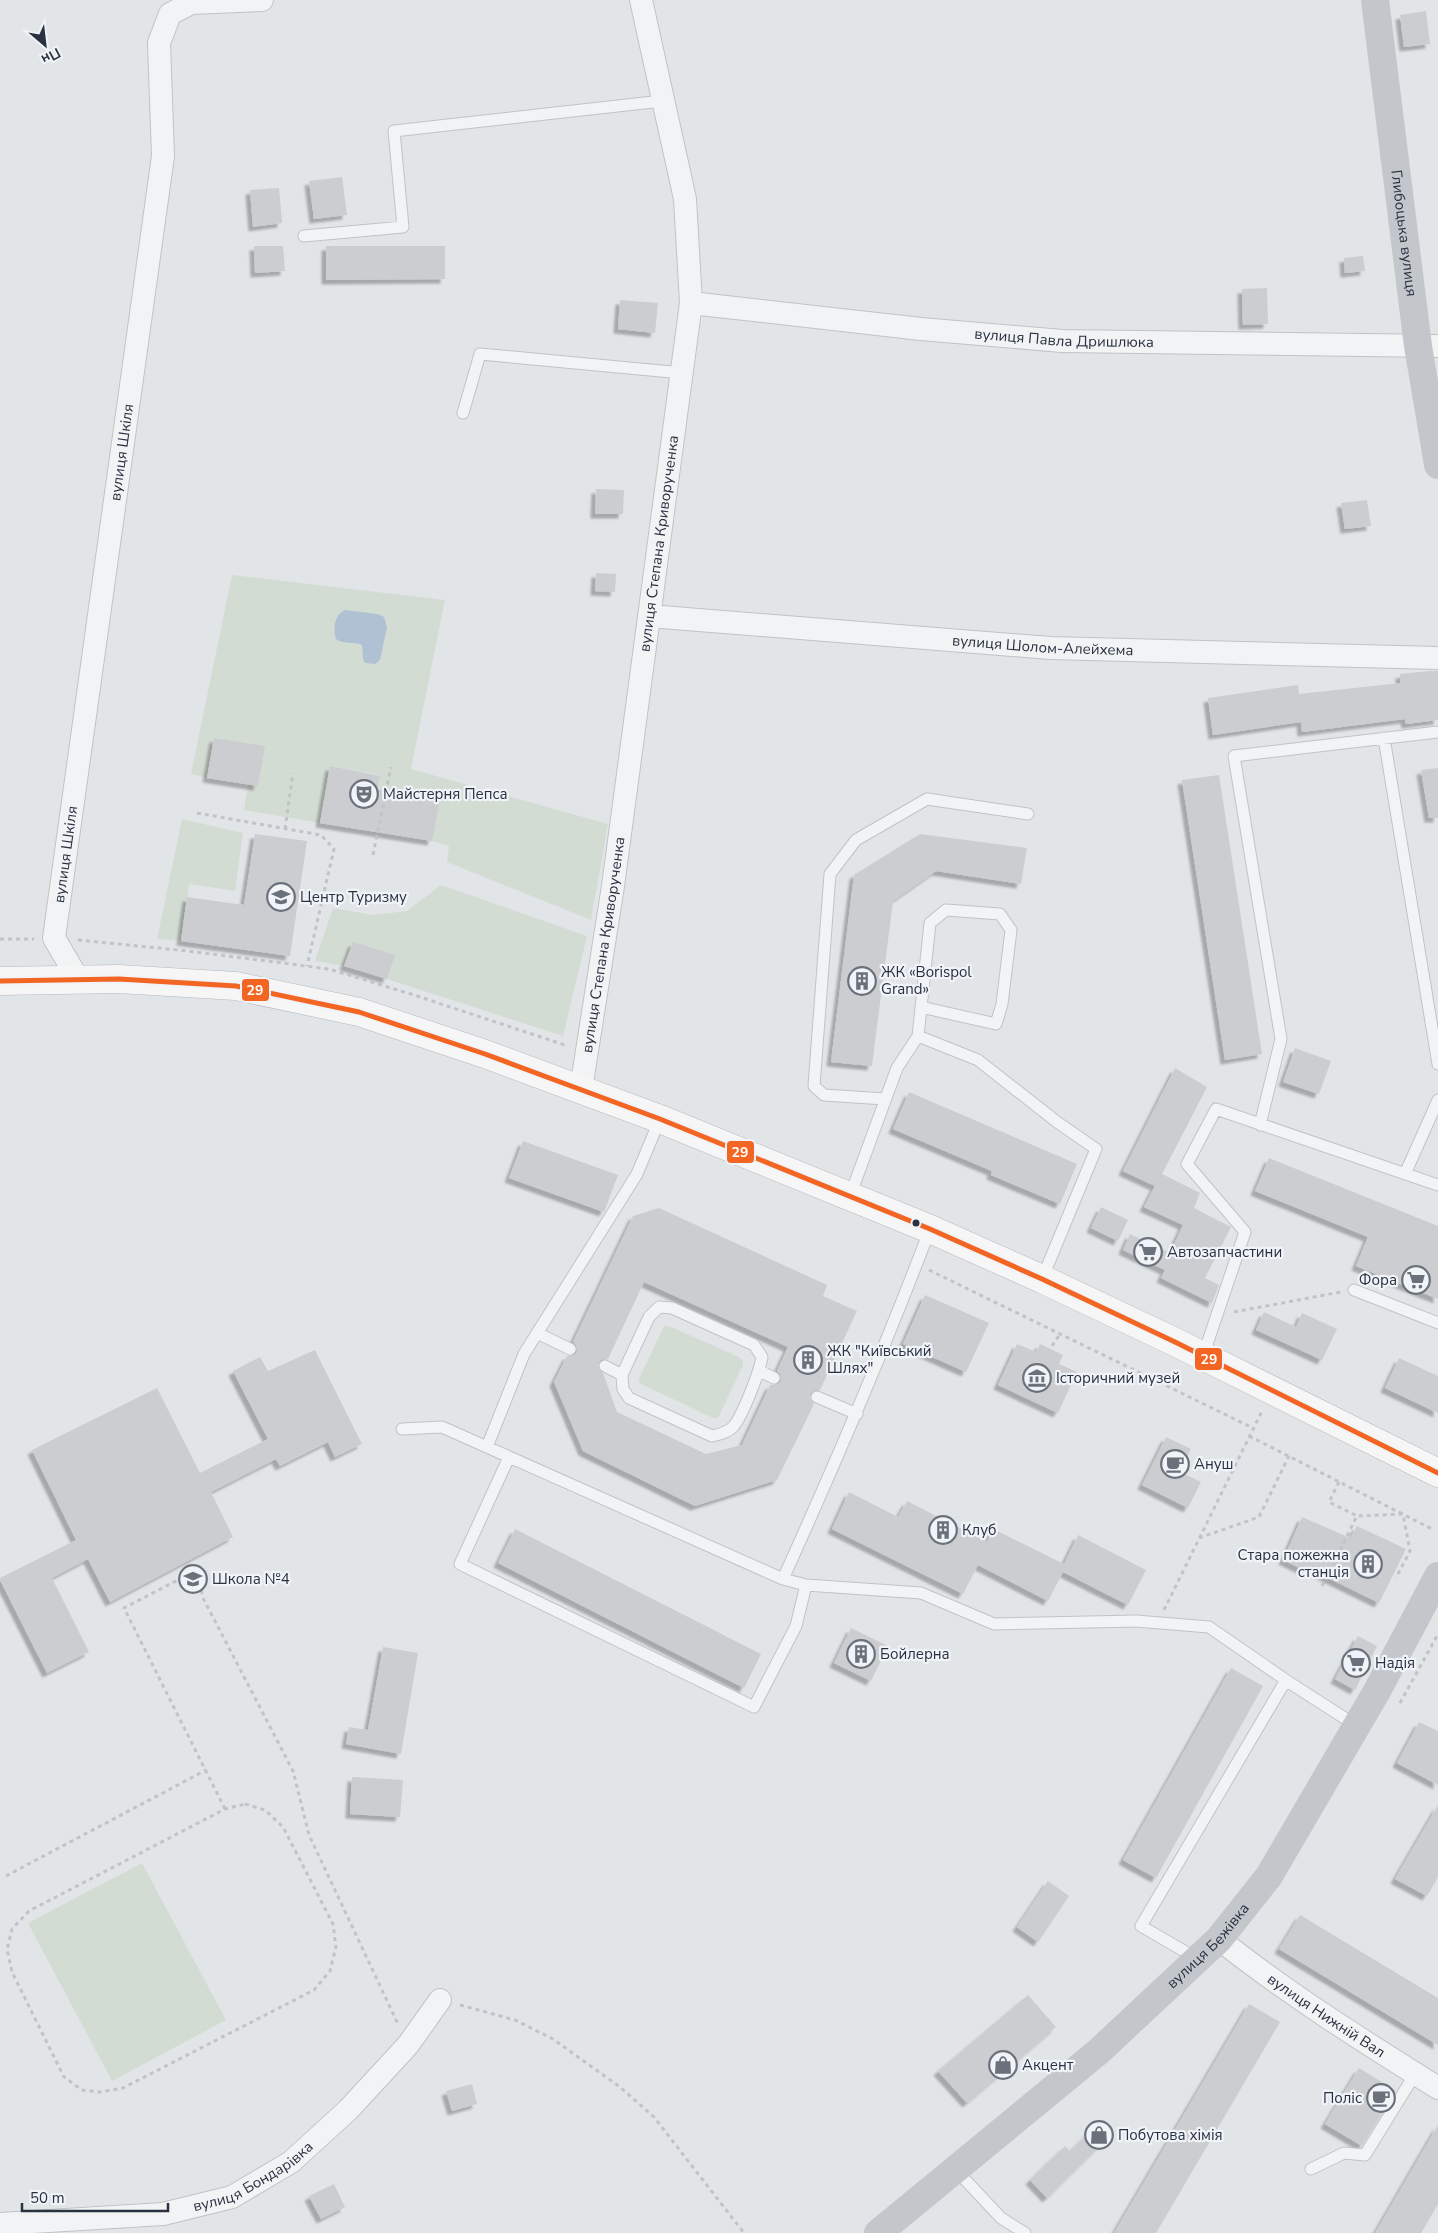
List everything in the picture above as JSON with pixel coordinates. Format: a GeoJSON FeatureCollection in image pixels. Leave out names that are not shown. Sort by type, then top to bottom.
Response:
{"type":"FeatureCollection","features":[{"type":"Feature","properties":{"kind":"highway"},"geometry":{"type":"LineString","coordinates":[[0,981],[119,979],[236,986],[359,1012],[485,1054],[660,1119],[930,1229],[1042,1279],[1203,1356],[1438,1473]]}},
{"type":"Feature","properties":{"kind":"main road","name":"Глибоцька вулиця"},"geometry":{"type":"LineString","coordinates":[[1375,0],[1428,346],[1438,465]]}},
{"type":"Feature","properties":{"kind":"main road","name":"вулиця Бежівка"},"geometry":{"type":"LineString","coordinates":[[878,2233],[1098,2052],[1218,1939],[1269,1876],[1357,1726],[1438,1576]]}},
{"type":"Feature","properties":{"kind":"street","name":"вулиця Шкіля"},"geometry":{"type":"LineString","coordinates":[[78,979],[54,938],[163,156],[159,43],[170,14],[191,3],[262,0]]}},
{"type":"Feature","properties":{"kind":"street","name":"вулиця Степана Криворученка"},"geometry":{"type":"LineString","coordinates":[[581,1089],[613,886],[691,303],[685,199],[640,0]]}},
{"type":"Feature","properties":{"kind":"street","name":"вулиця Павла Дришлюка"},"geometry":{"type":"LineString","coordinates":[[691,303],[920,329],[1062,341],[1428,346]]}},
{"type":"Feature","properties":{"kind":"street","name":"вулиця Шолом-Алейхема"},"geometry":{"type":"LineString","coordinates":[[649,616],[1050,648],[1438,658]]}},
{"type":"Feature","properties":{"kind":"street","name":"вулиця Нижній Вал"},"geometry":{"type":"LineString","coordinates":[[1218,1939],[1255,1968],[1300,1999],[1438,2088]]}},
{"type":"Feature","properties":{"kind":"street","name":"вулиця Бондарівка"},"geometry":{"type":"LineString","coordinates":[[0,2224],[163,2214],[232,2197],[291,2162],[348,2110],[408,2045],[440,2000]]}},
{"type":"Feature","properties":{"kind":"lane"},"geometry":{"type":"LineString","coordinates":[[304,236],[403,227],[394,131],[662,101]]}},
{"type":"Feature","properties":{"kind":"lane"},"geometry":{"type":"LineString","coordinates":[[463,413],[480,354],[682,373]]}},
{"type":"Feature","properties":{"kind":"lane"},"geometry":{"type":"LineString","coordinates":[[1260,1125],[1281,1039],[1234,756],[1438,732]]}},
{"type":"Feature","properties":{"kind":"lane"},"geometry":{"type":"LineString","coordinates":[[1384,738],[1438,1064]]}},
{"type":"Feature","properties":{"kind":"lane"},"geometry":{"type":"LineString","coordinates":[[886,1099],[824,1095],[814,1086],[830,874],[856,840],[927,799],[1028,814]]}},
{"type":"Feature","properties":{"kind":"lane"},"geometry":{"type":"LineString","coordinates":[[850,1196],[897,1068],[918,1036],[921,1007],[930,923],[946,910],[1000,914],[1011,930],[1002,1004],[996,1024],[921,1007]]}},
{"type":"Feature","properties":{"kind":"lane"},"geometry":{"type":"LineString","coordinates":[[918,1036],[978,1060],[1057,1122],[1096,1149],[1042,1279]]}},
{"type":"Feature","properties":{"kind":"lane"},"geometry":{"type":"LineString","coordinates":[[1405,1174],[1438,1100]]}},
{"type":"Feature","properties":{"kind":"lane"},"geometry":{"type":"LineString","coordinates":[[1203,1356],[1245,1232],[1187,1164],[1216,1110],[1438,1185]]}},
{"type":"Feature","properties":{"kind":"lane"},"geometry":{"type":"LineString","coordinates":[[487,1447],[524,1354],[638,1174],[660,1119]]}},
{"type":"Feature","properties":{"kind":"lane"},"geometry":{"type":"LineString","coordinates":[[783,1579],[856,1414],[930,1229]]}},
{"type":"Feature","properties":{"kind":"lane"},"geometry":{"type":"LineString","coordinates":[[1354,1290],[1438,1323]]}},
{"type":"Feature","properties":{"kind":"lane"},"geometry":{"type":"LineString","coordinates":[[659,1307],[672,1308],[754,1345],[762,1357],[760,1371],[734,1426],[724,1434],[712,1436],[630,1398],[623,1389],[622,1375],[649,1317],[659,1307]]}},
{"type":"Feature","properties":{"kind":"lane"},"geometry":{"type":"LineString","coordinates":[[538,1333],[570,1348]]}},
{"type":"Feature","properties":{"kind":"lane"},"geometry":{"type":"LineString","coordinates":[[605,1366],[622,1375]]}},
{"type":"Feature","properties":{"kind":"lane"},"geometry":{"type":"LineString","coordinates":[[760,1371],[774,1378]]}},
{"type":"Feature","properties":{"kind":"lane"},"geometry":{"type":"LineString","coordinates":[[817,1397],[856,1414]]}},
{"type":"Feature","properties":{"kind":"lane"},"geometry":{"type":"LineString","coordinates":[[402,1429],[442,1427],[783,1579],[806,1585],[921,1593],[994,1624],[1136,1621],[1209,1627],[1357,1726]]}},
{"type":"Feature","properties":{"kind":"lane"},"geometry":{"type":"LineString","coordinates":[[509,1457],[460,1564],[754,1707],[796,1626],[806,1585]]}},
{"type":"Feature","properties":{"kind":"lane"},"geometry":{"type":"LineString","coordinates":[[1196,1958],[1141,1926],[1286,1680]]}},
{"type":"Feature","properties":{"kind":"lane"},"geometry":{"type":"LineString","coordinates":[[1311,2169],[1344,2153],[1365,2155],[1415,2074]]}},
{"type":"Feature","properties":{"kind":"lane"},"geometry":{"type":"LineString","coordinates":[[955,2170],[1001,2218],[1025,2233]]}},
{"type":"Feature","properties":{"kind":"path"},"geometry":{"type":"LineString","coordinates":[[373,855],[391,767]]}},
{"type":"Feature","properties":{"kind":"path"},"geometry":{"type":"LineString","coordinates":[[285,829],[293,773]]}},
{"type":"Feature","properties":{"kind":"path"},"geometry":{"type":"LineString","coordinates":[[197,813],[321,835],[334,849],[307,966]]}},
{"type":"Feature","properties":{"kind":"path"},"geometry":{"type":"LineString","coordinates":[[917,1264],[1254,1428]]}},
{"type":"Feature","properties":{"kind":"path"},"geometry":{"type":"LineString","coordinates":[[1217,1314],[1354,1290]]}},
{"type":"Feature","properties":{"kind":"path"},"geometry":{"type":"LineString","coordinates":[[1052,1346],[1060,1334]]}},
{"type":"Feature","properties":{"kind":"path"},"geometry":{"type":"LineString","coordinates":[[1157,1623],[1262,1411]]}},
{"type":"Feature","properties":{"kind":"path"},"geometry":{"type":"LineString","coordinates":[[1249,1436],[1434,1530]]}},
{"type":"Feature","properties":{"kind":"path"},"geometry":{"type":"LineString","coordinates":[[1199,1538],[1259,1517],[1289,1456]]}},
{"type":"Feature","properties":{"kind":"path"},"geometry":{"type":"LineString","coordinates":[[1339,1482],[1329,1502],[1357,1516],[1403,1514]]}},
{"type":"Feature","properties":{"kind":"path"},"geometry":{"type":"LineString","coordinates":[[1396,1578],[1410,1551],[1403,1514]]}},
{"type":"Feature","properties":{"kind":"path"},"geometry":{"type":"LineString","coordinates":[[1322,1586],[1357,1516]]}},
{"type":"Feature","properties":{"kind":"path"},"geometry":{"type":"LineString","coordinates":[[225,1809],[124,1608],[197,1570],[203,1598],[293,1771],[309,1836],[408,2045]]}},
{"type":"Feature","properties":{"kind":"path"},"geometry":{"type":"LineString","coordinates":[[1400,1703],[1438,1634]]}},
{"type":"Feature","properties":{"kind":"path"},"geometry":{"type":"LineString","coordinates":[[6,1876],[206,1770]]}},
{"type":"Feature","properties":{"kind":"path"},"geometry":{"type":"LineString","coordinates":[[245,1804],[265,1810],[283,1828],[333,1924],[336,1947],[330,1971],[314,1990],[123,2088],[100,2092],[82,2090],[64,2076],[12,1972],[7,1949],[12,1929],[29,1911],[225,1809],[245,1804]]}},
{"type":"Feature","properties":{"kind":"path"},"geometry":{"type":"LineString","coordinates":[[440,2000],[515,2020],[553,2039],[620,2087],[654,2117],[744,2233]]}},
{"type":"Feature","properties":{"kind":"shaded area"},"geometry":{"type":"Polygon","coordinates":[[[232,575],[445,600],[411,769],[608,824],[591,920],[447,862],[449,846],[432,841],[439,799],[377,788],[379,775],[330,766],[320,823],[244,810],[248,785],[258,786],[264,746],[214,738],[207,778],[191,774],[232,575]]]}},
{"type":"Feature","properties":{"kind":"shaded area"},"geometry":{"type":"Polygon","coordinates":[[[182,819],[243,833],[235,891],[189,884],[181,941],[157,939],[182,819]]]}},
{"type":"Feature","properties":{"kind":"shaded area"},"geometry":{"type":"Polygon","coordinates":[[[441,885],[587,936],[563,1036],[387,979],[344,966],[315,961],[333,908],[373,915],[407,911],[441,885]]]}},
{"type":"Feature","properties":{"kind":"shaded area"},"geometry":{"type":"Polygon","coordinates":[[[664,1326],[669,1326],[739,1357],[743,1361],[743,1365],[718,1418],[713,1418],[639,1383],[639,1379],[664,1326]]]}},
{"type":"Feature","properties":{"kind":"shaded area"},"geometry":{"type":"Polygon","coordinates":[[[142,1863],[226,2020],[112,2081],[28,1923],[142,1863]]]}},
{"type":"Feature","properties":{"kind":"water"},"geometry":{"type":"Polygon","coordinates":[[[345,610],[378,614],[384,617],[387,627],[380,660],[375,664],[365,663],[362,645],[342,642],[336,639],[335,623],[341,612],[345,610]]]}},
{"type":"Feature","properties":{"kind":"building"},"geometry":{"type":"Polygon","coordinates":[[[1426,11],[1430,44],[1404,47],[1400,15],[1426,11]]]}},
{"type":"Feature","properties":{"kind":"building"},"geometry":{"type":"Polygon","coordinates":[[[342,177],[347,215],[314,219],[309,181],[342,177]]]}},
{"type":"Feature","properties":{"kind":"building"},"geometry":{"type":"Polygon","coordinates":[[[279,188],[282,223],[253,227],[250,190],[279,188]]]}},
{"type":"Feature","properties":{"kind":"building"},"geometry":{"type":"Polygon","coordinates":[[[254,246],[283,246],[285,271],[255,273],[254,246]]]}},
{"type":"Feature","properties":{"kind":"building"},"geometry":{"type":"Polygon","coordinates":[[[326,246],[445,246],[445,279],[326,280],[326,246]]]}},
{"type":"Feature","properties":{"kind":"building"},"geometry":{"type":"Polygon","coordinates":[[[1363,256],[1365,271],[1345,273],[1344,258],[1363,256]]]}},
{"type":"Feature","properties":{"kind":"building"},"geometry":{"type":"Polygon","coordinates":[[[1267,288],[1268,324],[1243,325],[1242,289],[1267,288]]]}},
{"type":"Feature","properties":{"kind":"building"},"geometry":{"type":"Polygon","coordinates":[[[620,300],[658,303],[655,333],[618,329],[620,300]]]}},
{"type":"Feature","properties":{"kind":"building"},"geometry":{"type":"Polygon","coordinates":[[[596,489],[624,490],[623,514],[595,514],[596,489]]]}},
{"type":"Feature","properties":{"kind":"building"},"geometry":{"type":"Polygon","coordinates":[[[1367,500],[1371,526],[1345,529],[1341,503],[1367,500]]]}},
{"type":"Feature","properties":{"kind":"building"},"geometry":{"type":"Polygon","coordinates":[[[596,573],[616,574],[615,592],[595,591],[596,573]]]}},
{"type":"Feature","properties":{"kind":"building"},"geometry":{"type":"Polygon","coordinates":[[[1438,671],[1438,720],[1406,724],[1405,719],[1302,732],[1301,722],[1213,735],[1208,698],[1298,685],[1299,694],[1400,683],[1400,674],[1438,671]]]}},
{"type":"Feature","properties":{"kind":"building"},"geometry":{"type":"Polygon","coordinates":[[[214,738],[265,746],[258,786],[207,778],[214,738]]]}},
{"type":"Feature","properties":{"kind":"building"},"geometry":{"type":"Polygon","coordinates":[[[330,766],[380,776],[377,789],[440,799],[432,841],[320,823],[330,766]]]}},
{"type":"Feature","properties":{"kind":"building"},"geometry":{"type":"Polygon","coordinates":[[[1438,768],[1438,818],[1429,818],[1421,770],[1438,768]]]}},
{"type":"Feature","properties":{"kind":"building"},"geometry":{"type":"Polygon","coordinates":[[[1219,775],[1262,1054],[1225,1060],[1182,780],[1219,775]]]}},
{"type":"Feature","properties":{"kind":"building"},"geometry":{"type":"Polygon","coordinates":[[[255,834],[307,841],[290,956],[181,941],[187,897],[244,905],[255,834]]]}},
{"type":"Feature","properties":{"kind":"building","name":"ЖК «Borispol Grand»"},"geometry":{"type":"Polygon","coordinates":[[[920,834],[1027,848],[1021,884],[936,871],[893,901],[872,1066],[831,1062],[854,875],[920,834]]]}},
{"type":"Feature","properties":{"kind":"building"},"geometry":{"type":"Polygon","coordinates":[[[353,942],[395,955],[387,979],[344,966],[353,942]]]}},
{"type":"Feature","properties":{"kind":"building"},"geometry":{"type":"Polygon","coordinates":[[[1295,1048],[1331,1061],[1319,1094],[1283,1082],[1295,1048]]]}},
{"type":"Feature","properties":{"kind":"building"},"geometry":{"type":"Polygon","coordinates":[[[1175,1068],[1207,1087],[1162,1174],[1200,1193],[1194,1208],[1231,1227],[1205,1278],[1219,1285],[1212,1303],[1161,1278],[1165,1270],[1123,1250],[1130,1234],[1170,1253],[1183,1225],[1144,1207],[1155,1186],[1123,1171],[1175,1068]]]}},
{"type":"Feature","properties":{"kind":"building"},"geometry":{"type":"Polygon","coordinates":[[[909,1092],[1077,1164],[1060,1204],[991,1175],[992,1171],[893,1129],[909,1092]]]}},
{"type":"Feature","properties":{"kind":"building"},"geometry":{"type":"Polygon","coordinates":[[[523,1141],[618,1175],[604,1212],[509,1178],[523,1141]]]}},
{"type":"Feature","properties":{"kind":"building"},"geometry":{"type":"Polygon","coordinates":[[[1269,1158],[1438,1226],[1438,1299],[1356,1266],[1368,1237],[1255,1191],[1269,1158]]]}},
{"type":"Feature","properties":{"kind":"building"},"geometry":{"type":"Polygon","coordinates":[[[1101,1207],[1128,1220],[1118,1241],[1091,1228],[1101,1207]]]}},
{"type":"Feature","properties":{"kind":"building","name":"ЖК \"Київський Шлях\""},"geometry":{"type":"Polygon","coordinates":[[[659,1208],[827,1285],[823,1296],[857,1311],[820,1390],[810,1394],[814,1404],[777,1480],[695,1506],[583,1451],[554,1382],[567,1356],[574,1355],[577,1352],[576,1345],[573,1342],[633,1216],[659,1208]],[[644,1282],[608,1359],[601,1360],[598,1366],[603,1373],[617,1412],[706,1454],[742,1445],[770,1385],[778,1384],[781,1381],[780,1374],[777,1371],[788,1347],[644,1282]]]}},
{"type":"Feature","properties":{"kind":"building"},"geometry":{"type":"Polygon","coordinates":[[[925,1295],[989,1323],[966,1372],[903,1344],[925,1295]]]}},
{"type":"Feature","properties":{"kind":"building"},"geometry":{"type":"Polygon","coordinates":[[[1264,1312],[1296,1327],[1302,1313],[1337,1329],[1322,1360],[1256,1330],[1264,1312]]]}},
{"type":"Feature","properties":{"kind":"building","name":"Історичний музей"},"geometry":{"type":"Polygon","coordinates":[[[1017,1344],[1036,1352],[1040,1344],[1063,1355],[1059,1364],[1077,1372],[1058,1413],[998,1385],[1017,1344]]]}},
{"type":"Feature","properties":{"kind":"building"},"geometry":{"type":"Polygon","coordinates":[[[315,1350],[362,1444],[335,1457],[328,1442],[280,1466],[276,1459],[211,1492],[233,1537],[110,1602],[88,1559],[52,1578],[89,1652],[47,1673],[0,1580],[0,1578],[76,1540],[32,1450],[157,1388],[200,1473],[268,1439],[233,1371],[260,1357],[268,1371],[315,1350]]]}},
{"type":"Feature","properties":{"kind":"building"},"geometry":{"type":"Polygon","coordinates":[[[1399,1358],[1438,1376],[1438,1413],[1385,1388],[1399,1358]]]}},
{"type":"Feature","properties":{"kind":"building"},"geometry":{"type":"Polygon","coordinates":[[[1166,1437],[1191,1449],[1180,1472],[1201,1482],[1188,1508],[1142,1485],[1166,1437]]]}},
{"type":"Feature","properties":{"kind":"building"},"geometry":{"type":"Polygon","coordinates":[[[849,1492],[898,1517],[907,1501],[987,1542],[993,1529],[1064,1564],[1078,1535],[1146,1570],[1128,1605],[1063,1572],[1048,1601],[978,1565],[963,1594],[832,1529],[849,1492]]]}},
{"type":"Feature","properties":{"kind":"building"},"geometry":{"type":"Polygon","coordinates":[[[1302,1517],[1350,1538],[1357,1526],[1406,1549],[1379,1603],[1308,1568],[1306,1571],[1283,1560],[1302,1517]]]}},
{"type":"Feature","properties":{"kind":"building"},"geometry":{"type":"Polygon","coordinates":[[[515,1529],[761,1654],[744,1688],[498,1563],[515,1529]]]}},
{"type":"Feature","properties":{"kind":"building","name":"Бойлерна"},"geometry":{"type":"Polygon","coordinates":[[[851,1628],[888,1646],[871,1681],[834,1663],[851,1628]]]}},
{"type":"Feature","properties":{"kind":"building","name":"Надія"},"geometry":{"type":"Polygon","coordinates":[[[1358,1636],[1377,1646],[1355,1690],[1335,1679],[1358,1636]]]}},
{"type":"Feature","properties":{"kind":"building"},"geometry":{"type":"Polygon","coordinates":[[[383,1647],[418,1653],[401,1754],[346,1744],[349,1727],[368,1730],[383,1647]]]}},
{"type":"Feature","properties":{"kind":"building"},"geometry":{"type":"Polygon","coordinates":[[[1231,1668],[1263,1686],[1156,1878],[1123,1860],[1231,1668]]]}},
{"type":"Feature","properties":{"kind":"building"},"geometry":{"type":"Polygon","coordinates":[[[1419,1722],[1438,1731],[1438,1785],[1397,1763],[1419,1722]]]}},
{"type":"Feature","properties":{"kind":"building"},"geometry":{"type":"Polygon","coordinates":[[[352,1777],[403,1780],[400,1817],[350,1814],[352,1777]]]}},
{"type":"Feature","properties":{"kind":"building"},"geometry":{"type":"Polygon","coordinates":[[[1438,1805],[1438,1877],[1427,1896],[1395,1879],[1438,1805]]]}},
{"type":"Feature","properties":{"kind":"building"},"geometry":{"type":"Polygon","coordinates":[[[1048,1881],[1069,1896],[1038,1942],[1017,1927],[1048,1881]]]}},
{"type":"Feature","properties":{"kind":"building"},"geometry":{"type":"Polygon","coordinates":[[[1300,1915],[1438,1998],[1438,2045],[1279,1949],[1300,1915]]]}},
{"type":"Feature","properties":{"kind":"building"},"geometry":{"type":"Polygon","coordinates":[[[1028,1995],[1056,2027],[967,2103],[938,2071],[1028,1995]]]}},
{"type":"Feature","properties":{"kind":"building"},"geometry":{"type":"Polygon","coordinates":[[[1249,2004],[1280,2022],[1156,2233],[1114,2233],[1249,2004]]]}},
{"type":"Feature","properties":{"kind":"building"},"geometry":{"type":"Polygon","coordinates":[[[1359,2068],[1396,2091],[1362,2146],[1325,2124],[1359,2068]]]}},
{"type":"Feature","properties":{"kind":"building"},"geometry":{"type":"Polygon","coordinates":[[[472,2084],[477,2104],[452,2111],[446,2091],[472,2084]]]}},
{"type":"Feature","properties":{"kind":"building"},"geometry":{"type":"Polygon","coordinates":[[[1102,2120],[1113,2133],[1047,2198],[1030,2180],[1065,2146],[1070,2151],[1102,2120]]]}},
{"type":"Feature","properties":{"kind":"building"},"geometry":{"type":"Polygon","coordinates":[[[1438,2125],[1438,2204],[1421,2233],[1375,2233],[1438,2125]]]}},
{"type":"Feature","properties":{"kind":"building"},"geometry":{"type":"Polygon","coordinates":[[[334,2184],[345,2207],[321,2219],[309,2196],[334,2184]]]}},
{"type":"Feature","properties":{"kind":"transit line","name":"29"},"geometry":{"type":"LineString","coordinates":[[0,981],[119,979],[236,986],[359,1012],[485,1054],[660,1119],[930,1229],[1042,1279],[1175,1342],[1438,1473]]}},
{"type":"Feature","properties":{"kind":"place","name":"Майстерня Пепса"},"geometry":{"type":"Point","coordinates":[364,794]}},
{"type":"Feature","properties":{"kind":"place","name":"Центр Туризму"},"geometry":{"type":"Point","coordinates":[281,897]}},
{"type":"Feature","properties":{"kind":"place","name":"ЖК «Borispol Grand»"},"geometry":{"type":"Point","coordinates":[862,981]}},
{"type":"Feature","properties":{"kind":"place","name":"Автозапчастини"},"geometry":{"type":"Point","coordinates":[1148,1252]}},
{"type":"Feature","properties":{"kind":"place","name":"Фора"},"geometry":{"type":"Point","coordinates":[1416,1280]}},
{"type":"Feature","properties":{"kind":"place","name":"ЖК \"Київський Шлях\""},"geometry":{"type":"Point","coordinates":[808,1360]}},
{"type":"Feature","properties":{"kind":"place","name":"Історичний музей"},"geometry":{"type":"Point","coordinates":[1037,1378]}},
{"type":"Feature","properties":{"kind":"place","name":"Ануш"},"geometry":{"type":"Point","coordinates":[1175,1464]}},
{"type":"Feature","properties":{"kind":"place","name":"Клуб"},"geometry":{"type":"Point","coordinates":[943,1530]}},
{"type":"Feature","properties":{"kind":"place","name":"Стара пожежна станція"},"geometry":{"type":"Point","coordinates":[1368,1564]}},
{"type":"Feature","properties":{"kind":"place","name":"Школа №4"},"geometry":{"type":"Point","coordinates":[193,1579]}},
{"type":"Feature","properties":{"kind":"place","name":"Бойлерна"},"geometry":{"type":"Point","coordinates":[861,1654]}},
{"type":"Feature","properties":{"kind":"place","name":"Надія"},"geometry":{"type":"Point","coordinates":[1356,1663]}},
{"type":"Feature","properties":{"kind":"place","name":"Акцент"},"geometry":{"type":"Point","coordinates":[1003,2065]}},
{"type":"Feature","properties":{"kind":"place","name":"Поліс"},"geometry":{"type":"Point","coordinates":[1381,2098]}},
{"type":"Feature","properties":{"kind":"place","name":"Побутова хімія"},"geometry":{"type":"Point","coordinates":[1099,2135]}}]}
